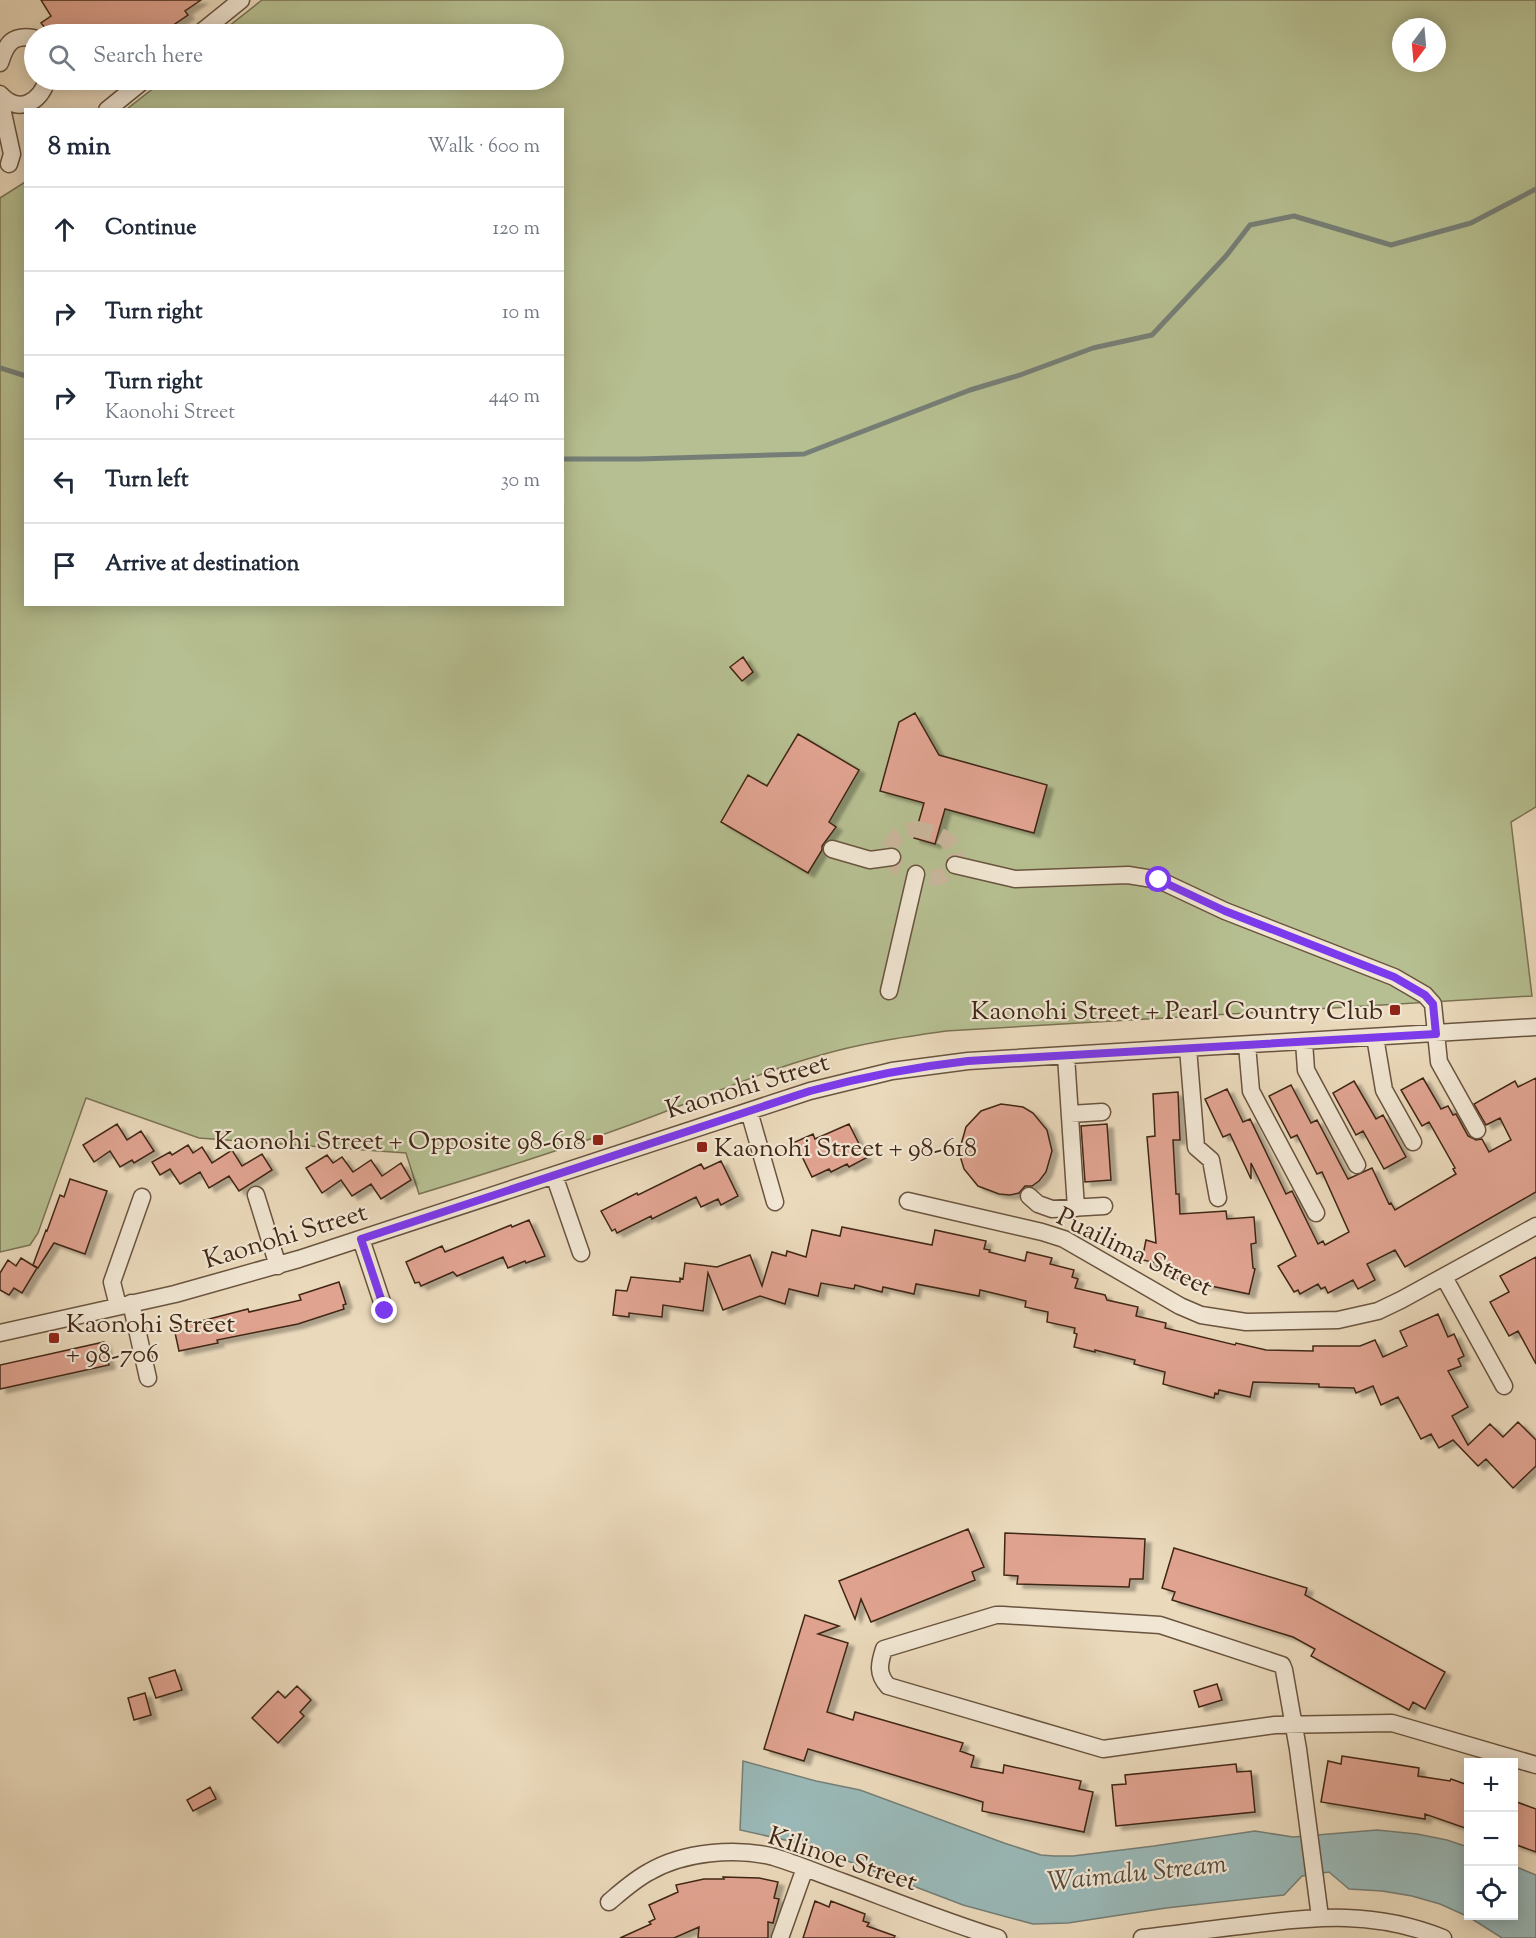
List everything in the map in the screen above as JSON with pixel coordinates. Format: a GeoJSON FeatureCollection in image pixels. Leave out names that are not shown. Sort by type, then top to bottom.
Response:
{"type":"FeatureCollection","features":[{"type":"Feature","properties":{"kind":"street"},"geometry":{"type":"LineString","coordinates":[[211,24],[241,0]]}},
{"type":"Feature","properties":{"kind":"street"},"geometry":{"type":"LineString","coordinates":[[0,63],[4,50],[10,42],[24,37]]}},
{"type":"Feature","properties":{"kind":"street"},"geometry":{"type":"LineString","coordinates":[[0,96],[10,102],[27,104],[40,95],[42,90]]}},
{"type":"Feature","properties":{"kind":"street"},"geometry":{"type":"LineString","coordinates":[[109,108],[132,90]]}},
{"type":"Feature","properties":{"kind":"street"},"geometry":{"type":"LineString","coordinates":[[0,96],[12,154],[11,165]]}},
{"type":"Feature","properties":{"kind":"street"},"geometry":{"type":"LineString","coordinates":[[832,849],[870,860],[892,857]]}},
{"type":"Feature","properties":{"kind":"street"},"geometry":{"type":"LineString","coordinates":[[954,865],[1015,879],[1144,876],[1168,884],[1225,911],[1394,977],[1425,995],[1433,1004],[1439,1062],[1477,1130]]}},
{"type":"Feature","properties":{"kind":"street"},"geometry":{"type":"LineString","coordinates":[[889,991],[916,874]]}},
{"type":"Feature","properties":{"kind":"street","name":"Kaonohi Street"},"geometry":{"type":"LineString","coordinates":[[0,1333],[225,1281],[278,1266],[749,1110],[810,1091],[892,1071],[968,1061],[1536,1027]]}},
{"type":"Feature","properties":{"kind":"street"},"geometry":{"type":"LineString","coordinates":[[1375,1037],[1384,1090],[1413,1142]]}},
{"type":"Feature","properties":{"kind":"street"},"geometry":{"type":"LineString","coordinates":[[1304,1042],[1305,1070],[1357,1165]]}},
{"type":"Feature","properties":{"kind":"street"},"geometry":{"type":"LineString","coordinates":[[1247,1045],[1251,1091],[1316,1213]]}},
{"type":"Feature","properties":{"kind":"street"},"geometry":{"type":"LineString","coordinates":[[1188,1048],[1196,1147],[1211,1160],[1218,1198]]}},
{"type":"Feature","properties":{"kind":"street"},"geometry":{"type":"LineString","coordinates":[[1066,1056],[1076,1208]]}},
{"type":"Feature","properties":{"kind":"street"},"geometry":{"type":"LineString","coordinates":[[749,1110],[775,1202]]}},
{"type":"Feature","properties":{"kind":"street"},"geometry":{"type":"LineString","coordinates":[[1070,1114],[1102,1112]]}},
{"type":"Feature","properties":{"kind":"street"},"geometry":{"type":"LineString","coordinates":[[554,1175],[581,1254]]}},
{"type":"Feature","properties":{"kind":"street"},"geometry":{"type":"LineString","coordinates":[[256,1195],[278,1266]]}},
{"type":"Feature","properties":{"kind":"street"},"geometry":{"type":"LineString","coordinates":[[1029,1196],[1046,1208],[1104,1206]]}},
{"type":"Feature","properties":{"kind":"street"},"geometry":{"type":"LineString","coordinates":[[142,1197],[112,1282],[125,1305],[148,1378]]}},
{"type":"Feature","properties":{"kind":"street","name":"Puailima Street"},"geometry":{"type":"LineString","coordinates":[[908,1201],[1064,1239],[1180,1306],[1201,1315],[1223,1320],[1258,1322],[1338,1320],[1386,1308],[1536,1226]]}},
{"type":"Feature","properties":{"kind":"street"},"geometry":{"type":"LineString","coordinates":[[361,1239],[385,1311]]}},
{"type":"Feature","properties":{"kind":"street"},"geometry":{"type":"LineString","coordinates":[[1444,1277],[1504,1386]]}},
{"type":"Feature","properties":{"kind":"street"},"geometry":{"type":"LineString","coordinates":[[1320,1917],[1293,1724],[1282,1665],[1160,1625],[996,1615],[884,1649],[880,1660],[880,1674],[888,1686],[1103,1749],[1293,1724],[1392,1724],[1536,1765]]}},
{"type":"Feature","properties":{"kind":"street","name":"Kilinoe Street"},"geometry":{"type":"LineString","coordinates":[[609,1902],[651,1870],[678,1860],[728,1852],[752,1854],[772,1857],[805,1868],[998,1938]]}},
{"type":"Feature","properties":{"kind":"street"},"geometry":{"type":"LineString","coordinates":[[780,1938],[805,1868]]}},
{"type":"Feature","properties":{"kind":"street"},"geometry":{"type":"LineString","coordinates":[[1142,1938],[1320,1917],[1377,1920],[1403,1925],[1443,1938]]}},
{"type":"Feature","properties":{"kind":"green space"},"geometry":{"type":"Polygon","coordinates":[[[262,0],[1536,0],[1536,807],[1511,822],[1532,996],[946,1031],[883,1041],[836,1051],[796,1063],[598,1136],[419,1194],[406,1153],[199,1138],[86,1098],[38,1233],[30,1245],[0,1252],[0,198],[24,183],[24,606],[564,606],[564,108],[128,108],[151,90],[564,90],[564,24],[232,24],[262,0]]]}},
{"type":"Feature","properties":{"kind":"water","name":"Waimalu Stream"},"geometry":{"type":"Polygon","coordinates":[[[743,1761],[816,1781],[860,1790],[1041,1855],[1073,1856],[1255,1831],[1293,1837],[1377,1830],[1417,1834],[1464,1846],[1464,1915],[1440,1904],[1412,1896],[1349,1889],[1329,1872],[1302,1876],[1284,1895],[1166,1908],[1068,1923],[1033,1924],[963,1905],[803,1844],[740,1830],[743,1761]]]}},
{"type":"Feature","properties":{"kind":"water"},"geometry":{"type":"Polygon","coordinates":[[[1518,1868],[1536,1875],[1536,1938],[1502,1938],[1474,1920],[1518,1920],[1518,1868]]]}},
{"type":"Feature","properties":{"kind":"building"},"geometry":{"type":"Polygon","coordinates":[[[41,0],[201,0],[185,11],[188,15],[175,24],[41,23],[51,16],[41,0]]]}},
{"type":"Feature","properties":{"kind":"building"},"geometry":{"type":"Polygon","coordinates":[[[743,657],[753,672],[742,681],[730,667],[743,657]]]}},
{"type":"Feature","properties":{"kind":"building"},"geometry":{"type":"Polygon","coordinates":[[[915,713],[939,755],[1047,785],[1034,833],[945,809],[935,844],[914,838],[924,803],[880,791],[899,722],[915,713]]]}},
{"type":"Feature","properties":{"kind":"building"},"geometry":{"type":"Polygon","coordinates":[[[798,734],[859,770],[829,822],[836,827],[822,846],[822,850],[808,873],[721,822],[748,775],[767,786],[798,734]]]}},
{"type":"Feature","properties":{"kind":"building"},"geometry":{"type":"Polygon","coordinates":[[[1423,1078],[1441,1109],[1448,1106],[1453,1115],[1456,1114],[1468,1136],[1476,1140],[1482,1139],[1489,1152],[1511,1140],[1500,1118],[1486,1125],[1474,1104],[1515,1081],[1518,1087],[1536,1078],[1536,1192],[1405,1267],[1395,1250],[1367,1264],[1375,1280],[1358,1289],[1353,1280],[1328,1293],[1325,1287],[1321,1289],[1318,1284],[1300,1294],[1298,1290],[1294,1292],[1278,1266],[1296,1256],[1251,1163],[1251,1179],[1230,1134],[1223,1137],[1205,1099],[1227,1089],[1243,1122],[1250,1119],[1286,1194],[1292,1191],[1318,1244],[1323,1241],[1325,1245],[1349,1232],[1322,1172],[1317,1174],[1297,1135],[1291,1138],[1269,1096],[1291,1085],[1311,1123],[1317,1120],[1348,1179],[1372,1168],[1389,1204],[1391,1203],[1395,1210],[1456,1174],[1453,1169],[1455,1168],[1429,1122],[1422,1126],[1401,1090],[1423,1078]]]}},
{"type":"Feature","properties":{"kind":"building"},"geometry":{"type":"Polygon","coordinates":[[[1354,1081],[1376,1119],[1383,1115],[1406,1157],[1384,1169],[1363,1131],[1356,1135],[1333,1093],[1354,1081]]]}},
{"type":"Feature","properties":{"kind":"building"},"geometry":{"type":"Polygon","coordinates":[[[1178,1092],[1180,1140],[1173,1140],[1176,1194],[1179,1194],[1180,1214],[1226,1211],[1227,1219],[1254,1217],[1256,1243],[1251,1244],[1253,1268],[1255,1269],[1249,1294],[1173,1278],[1174,1272],[1157,1268],[1158,1263],[1142,1260],[1146,1240],[1156,1243],[1147,1137],[1155,1136],[1153,1094],[1178,1092]]]}},
{"type":"Feature","properties":{"kind":"building"},"geometry":{"type":"Polygon","coordinates":[[[1001,1104],[1023,1107],[1033,1113],[1047,1130],[1052,1151],[1046,1172],[1039,1181],[1032,1186],[1025,1186],[1019,1193],[1010,1195],[999,1194],[978,1186],[964,1169],[961,1159],[960,1148],[966,1127],[981,1111],[1001,1104]]]}},
{"type":"Feature","properties":{"kind":"building"},"geometry":{"type":"Polygon","coordinates":[[[117,1124],[127,1140],[141,1131],[154,1151],[134,1163],[132,1160],[120,1167],[110,1151],[94,1162],[83,1145],[117,1124]]]}},
{"type":"Feature","properties":{"kind":"building"},"geometry":{"type":"Polygon","coordinates":[[[849,1124],[866,1158],[849,1167],[847,1164],[831,1172],[829,1169],[812,1177],[795,1142],[813,1134],[815,1139],[849,1124]]]}},
{"type":"Feature","properties":{"kind":"building"},"geometry":{"type":"Polygon","coordinates":[[[1107,1124],[1111,1180],[1085,1182],[1081,1126],[1107,1124]]]}},
{"type":"Feature","properties":{"kind":"building"},"geometry":{"type":"Polygon","coordinates":[[[188,1145],[193,1153],[202,1147],[212,1163],[232,1150],[242,1166],[262,1154],[272,1170],[239,1191],[229,1176],[209,1188],[200,1172],[180,1184],[170,1169],[160,1175],[152,1162],[170,1152],[172,1155],[188,1145]]]}},
{"type":"Feature","properties":{"kind":"building"},"geometry":{"type":"Polygon","coordinates":[[[327,1155],[333,1163],[342,1157],[353,1172],[371,1160],[382,1176],[401,1163],[411,1180],[381,1199],[371,1184],[352,1196],[341,1180],[322,1193],[306,1168],[327,1155]]]}},
{"type":"Feature","properties":{"kind":"building"},"geometry":{"type":"Polygon","coordinates":[[[721,1161],[738,1196],[721,1205],[718,1199],[701,1207],[696,1197],[617,1233],[615,1229],[612,1231],[601,1211],[701,1164],[704,1169],[721,1161]]]}},
{"type":"Feature","properties":{"kind":"building"},"geometry":{"type":"Polygon","coordinates":[[[70,1179],[107,1191],[85,1254],[54,1243],[38,1268],[33,1265],[60,1195],[64,1197],[70,1179]]]}},
{"type":"Feature","properties":{"kind":"building"},"geometry":{"type":"Polygon","coordinates":[[[529,1220],[545,1256],[508,1268],[503,1257],[457,1276],[453,1272],[421,1286],[419,1282],[415,1283],[406,1262],[442,1246],[445,1252],[529,1220]]]}},
{"type":"Feature","properties":{"kind":"building"},"geometry":{"type":"Polygon","coordinates":[[[842,1227],[932,1245],[935,1230],[986,1241],[984,1249],[990,1250],[989,1252],[1025,1261],[1027,1252],[1052,1258],[1050,1264],[1074,1270],[1072,1277],[1078,1279],[1075,1288],[1105,1295],[1107,1300],[1138,1307],[1136,1316],[1166,1323],[1165,1328],[1266,1350],[1313,1351],[1313,1346],[1360,1346],[1375,1340],[1383,1357],[1407,1346],[1400,1331],[1438,1314],[1448,1337],[1454,1334],[1464,1356],[1458,1359],[1461,1366],[1448,1371],[1468,1407],[1452,1416],[1468,1445],[1490,1424],[1503,1437],[1518,1422],[1536,1440],[1536,1466],[1513,1488],[1486,1459],[1478,1466],[1453,1440],[1439,1448],[1431,1434],[1421,1439],[1398,1397],[1381,1405],[1373,1386],[1356,1393],[1354,1388],[1319,1387],[1319,1384],[1253,1382],[1250,1397],[1219,1390],[1218,1394],[1215,1393],[1214,1398],[1163,1384],[1165,1372],[1134,1364],[1135,1360],[1074,1347],[1077,1334],[1074,1333],[1075,1328],[1047,1322],[1048,1312],[1025,1307],[1026,1301],[980,1290],[979,1296],[916,1284],[914,1294],[883,1287],[882,1292],[855,1285],[854,1289],[821,1283],[818,1296],[789,1289],[785,1304],[760,1296],[723,1310],[708,1273],[703,1311],[663,1305],[662,1317],[629,1313],[629,1317],[613,1315],[616,1290],[627,1291],[631,1277],[680,1282],[680,1278],[683,1279],[685,1263],[717,1267],[750,1255],[762,1286],[772,1252],[786,1256],[787,1251],[806,1257],[812,1230],[840,1236],[842,1227]]]}},
{"type":"Feature","properties":{"kind":"building"},"geometry":{"type":"Polygon","coordinates":[[[1536,1257],[1536,1364],[1518,1331],[1509,1336],[1490,1302],[1509,1292],[1500,1276],[1536,1257]]]}},
{"type":"Feature","properties":{"kind":"building"},"geometry":{"type":"Polygon","coordinates":[[[21,1258],[37,1268],[22,1293],[14,1288],[9,1295],[0,1290],[0,1273],[8,1260],[16,1266],[21,1258]]]}},
{"type":"Feature","properties":{"kind":"building"},"geometry":{"type":"Polygon","coordinates":[[[339,1282],[346,1304],[343,1305],[344,1309],[298,1324],[217,1340],[218,1343],[179,1351],[174,1328],[248,1309],[249,1312],[301,1300],[299,1295],[339,1282]]]}},
{"type":"Feature","properties":{"kind":"building"},"geometry":{"type":"Polygon","coordinates":[[[104,1342],[109,1365],[0,1389],[0,1365],[104,1342]]]}},
{"type":"Feature","properties":{"kind":"building"},"geometry":{"type":"Polygon","coordinates":[[[968,1529],[984,1567],[972,1572],[975,1580],[871,1622],[861,1599],[855,1619],[839,1581],[968,1529]]]}},
{"type":"Feature","properties":{"kind":"building"},"geometry":{"type":"Polygon","coordinates":[[[1005,1533],[1145,1539],[1143,1579],[1130,1579],[1129,1587],[1017,1584],[1018,1576],[1004,1575],[1005,1533]]]}},
{"type":"Feature","properties":{"kind":"building"},"geometry":{"type":"Polygon","coordinates":[[[1174,1548],[1307,1588],[1305,1595],[1445,1672],[1425,1709],[1413,1702],[1409,1710],[1311,1656],[1315,1649],[1293,1637],[1172,1600],[1175,1592],[1162,1588],[1174,1548]]]}},
{"type":"Feature","properties":{"kind":"building"},"geometry":{"type":"Polygon","coordinates":[[[805,1615],[839,1626],[818,1634],[848,1643],[827,1712],[853,1720],[855,1712],[963,1743],[960,1751],[974,1756],[971,1767],[1003,1773],[1004,1765],[1081,1781],[1079,1789],[1093,1792],[1084,1832],[982,1811],[983,1802],[808,1749],[804,1761],[764,1749],[805,1615]]]}},
{"type":"Feature","properties":{"kind":"building"},"geometry":{"type":"Polygon","coordinates":[[[175,1670],[182,1690],[156,1698],[149,1678],[175,1670]]]}},
{"type":"Feature","properties":{"kind":"building"},"geometry":{"type":"Polygon","coordinates":[[[1217,1684],[1222,1700],[1199,1707],[1194,1691],[1217,1684]]]}},
{"type":"Feature","properties":{"kind":"building"},"geometry":{"type":"Polygon","coordinates":[[[297,1686],[311,1700],[300,1712],[304,1716],[278,1743],[252,1718],[278,1691],[285,1698],[297,1686]]]}},
{"type":"Feature","properties":{"kind":"building"},"geometry":{"type":"Polygon","coordinates":[[[145,1693],[151,1715],[134,1720],[128,1698],[145,1693]]]}},
{"type":"Feature","properties":{"kind":"building"},"geometry":{"type":"Polygon","coordinates":[[[1342,1756],[1419,1768],[1418,1776],[1450,1781],[1451,1779],[1464,1784],[1464,1828],[1425,1814],[1425,1819],[1321,1802],[1328,1761],[1341,1764],[1342,1756]]]}},
{"type":"Feature","properties":{"kind":"building"},"geometry":{"type":"Polygon","coordinates":[[[1236,1764],[1237,1772],[1251,1771],[1255,1812],[1116,1826],[1112,1785],[1126,1784],[1125,1775],[1236,1764]]]}},
{"type":"Feature","properties":{"kind":"building"},"geometry":{"type":"Polygon","coordinates":[[[210,1787],[216,1799],[193,1811],[187,1800],[210,1787]]]}},
{"type":"Feature","properties":{"kind":"building"},"geometry":{"type":"Polygon","coordinates":[[[1518,1802],[1536,1809],[1536,1852],[1518,1845],[1518,1802]]]}},
{"type":"Feature","properties":{"kind":"building"},"geometry":{"type":"Polygon","coordinates":[[[723,1877],[759,1878],[778,1882],[774,1898],[779,1899],[773,1923],[768,1922],[768,1938],[698,1938],[699,1927],[674,1938],[620,1938],[651,1924],[649,1922],[655,1919],[649,1905],[678,1892],[676,1885],[704,1879],[724,1879],[723,1877]]]}},
{"type":"Feature","properties":{"kind":"building"},"geometry":{"type":"Polygon","coordinates":[[[815,1901],[829,1907],[831,1901],[865,1914],[863,1921],[869,1923],[867,1926],[895,1936],[894,1938],[803,1938],[815,1901]]]}},
{"type":"Feature","properties":{"kind":"waterway"},"geometry":{"type":"LineString","coordinates":[[564,459],[804,454],[970,390],[1020,375],[1093,348],[1152,335],[1226,256],[1250,225],[1294,216],[1391,245],[1471,223],[1536,189]]}},
{"type":"Feature","properties":{"kind":"waterway"},"geometry":{"type":"LineString","coordinates":[[0,368],[24,375]]}},
{"type":"Feature","properties":{"kind":"tunnel"},"geometry":{"type":"LineString","coordinates":[[917,829],[941,836],[952,846],[955,862],[944,875],[933,878],[923,877],[897,867],[891,853],[894,841],[902,833],[917,829]]}},
{"type":"Feature","properties":{"kind":"place","name":"Kaonohi Street + Pearl Country Club"},"geometry":{"type":"Point","coordinates":[1395,1010]}},
{"type":"Feature","properties":{"kind":"place","name":"Kaonohi Street + Opposite 98-618"},"geometry":{"type":"Point","coordinates":[598,1140]}},
{"type":"Feature","properties":{"kind":"place","name":"Kaonohi Street + 98-618"},"geometry":{"type":"Point","coordinates":[702,1147]}},
{"type":"Feature","properties":{"kind":"place","name":"Kaonohi Street + 98-706"},"geometry":{"type":"Point","coordinates":[54,1338]}},
{"type":"Feature","properties":{"kind":"route"},"geometry":{"type":"LineString","coordinates":[[385,1311],[361,1239],[849,1080],[929,1065],[968,1061],[1436,1034],[1433,1004],[1425,995],[1394,977],[1225,911],[1159,880]]}}]}
